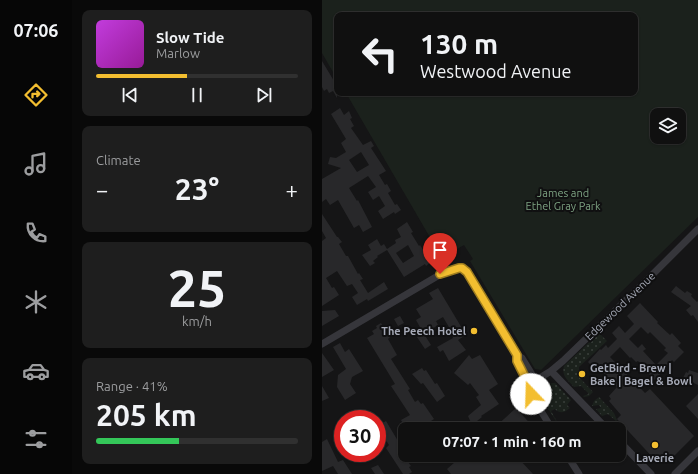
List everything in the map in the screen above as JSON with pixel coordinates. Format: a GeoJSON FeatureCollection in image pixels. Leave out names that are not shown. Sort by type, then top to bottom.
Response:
{"type":"FeatureCollection","features":[{"type":"Feature","properties":{"kind":"street","name":"Edgewood Avenue"},"geometry":{"type":"LineString","coordinates":[[530,385],[528,378],[551,371],[698,229]]}},
{"type":"Feature","properties":{"kind":"street"},"geometry":{"type":"LineString","coordinates":[[322,344],[449,270],[462,268],[469,276],[517,355],[522,358],[539,384],[530,385]]}},
{"type":"Feature","properties":{"kind":"street"},"geometry":{"type":"LineString","coordinates":[[517,355],[517,361],[548,422]]}},
{"type":"Feature","properties":{"kind":"street"},"geometry":{"type":"LineString","coordinates":[[551,371],[601,422]]}},
{"type":"Feature","properties":{"kind":"street"},"geometry":{"type":"LineString","coordinates":[[626,448],[651,474]]}},
{"type":"Feature","properties":{"kind":"street"},"geometry":{"type":"LineString","coordinates":[[675,474],[698,451]]}},
{"type":"Feature","properties":{"kind":"street"},"geometry":{"type":"LineString","coordinates":[[571,462],[578,474]]}},
{"type":"Feature","properties":{"kind":"green space","name":"James and Ethel Gray Park"},"geometry":{"type":"Polygon","coordinates":[[[322,0],[698,0],[698,217],[541,370],[535,369],[470,261],[473,259],[464,245],[442,258],[348,96],[638,96],[638,12],[334,12],[334,74],[322,53],[322,0]]]}},
{"type":"Feature","properties":{"kind":"green space"},"geometry":{"type":"Polygon","coordinates":[[[599,333],[607,341],[579,367],[579,377],[593,392],[589,396],[584,397],[583,396],[589,394],[581,386],[574,387],[567,380],[563,373],[563,369],[564,366],[599,333]]]}},
{"type":"Feature","properties":{"kind":"green space"},"geometry":{"type":"Polygon","coordinates":[[[555,383],[571,400],[567,405],[570,408],[566,411],[560,412],[555,409],[551,411],[557,422],[542,399],[542,393],[547,385],[555,383]]]}},
{"type":"Feature","properties":{"kind":"green space"},"geometry":{"type":"Polygon","coordinates":[[[599,397],[614,413],[617,420],[616,421],[608,414],[602,416],[596,409],[601,408],[599,405],[592,406],[594,401],[599,397]]]}},
{"type":"Feature","properties":{"kind":"building"},"geometry":{"type":"Polygon","coordinates":[[[322,61],[334,81],[334,93],[333,91],[329,93],[327,89],[324,91],[322,87],[322,61]]]}},
{"type":"Feature","properties":{"kind":"building"},"geometry":{"type":"Polygon","coordinates":[[[340,108],[344,115],[349,111],[352,118],[350,119],[354,126],[351,128],[363,145],[371,141],[374,146],[371,148],[386,171],[379,175],[391,191],[388,193],[395,205],[397,204],[401,210],[395,214],[394,212],[383,219],[378,211],[385,206],[379,196],[373,200],[368,192],[376,187],[368,176],[349,188],[357,201],[358,200],[372,227],[363,232],[359,225],[354,228],[338,200],[330,205],[326,199],[322,202],[322,179],[341,168],[328,164],[330,157],[336,158],[346,152],[341,143],[346,139],[331,114],[340,108]],[[361,152],[349,160],[357,172],[369,165],[361,152]]]}},
{"type":"Feature","properties":{"kind":"building"},"geometry":{"type":"Polygon","coordinates":[[[322,214],[342,242],[339,244],[358,274],[359,273],[363,279],[360,280],[368,293],[384,282],[388,289],[368,301],[367,299],[357,305],[352,297],[358,293],[352,284],[347,286],[337,271],[326,278],[332,288],[334,287],[339,295],[322,306],[322,241],[326,238],[322,231],[322,214]]]}},
{"type":"Feature","properties":{"kind":"building"},"geometry":{"type":"Polygon","coordinates":[[[407,222],[413,232],[411,233],[431,262],[404,277],[387,250],[377,256],[378,257],[373,261],[375,263],[370,266],[362,255],[371,250],[368,245],[377,239],[381,246],[384,244],[387,249],[396,243],[395,240],[401,237],[397,229],[407,222]],[[408,245],[396,253],[403,263],[414,256],[408,245]]]}},
{"type":"Feature","properties":{"kind":"building"},"geometry":{"type":"Polygon","coordinates":[[[676,286],[685,293],[687,291],[692,294],[691,296],[697,302],[698,301],[698,322],[693,315],[691,316],[686,310],[691,306],[671,292],[676,286]]]}},
{"type":"Feature","properties":{"kind":"building"},"geometry":{"type":"Polygon","coordinates":[[[438,288],[466,335],[458,340],[466,350],[449,361],[443,350],[440,352],[437,347],[453,338],[453,334],[443,317],[436,321],[438,325],[424,334],[431,345],[425,349],[417,337],[419,336],[417,332],[421,329],[416,320],[421,317],[416,309],[433,299],[429,293],[438,288]]]}},
{"type":"Feature","properties":{"kind":"building"},"geometry":{"type":"Polygon","coordinates":[[[640,303],[658,322],[657,323],[670,335],[672,333],[681,343],[678,346],[684,352],[674,362],[672,360],[655,380],[638,361],[636,362],[631,357],[630,358],[620,347],[610,357],[645,393],[650,389],[694,436],[668,462],[657,462],[626,429],[626,422],[620,422],[617,419],[621,415],[609,401],[611,399],[609,396],[617,387],[597,366],[594,368],[588,362],[600,349],[601,350],[606,345],[608,348],[617,339],[612,333],[619,326],[625,333],[634,324],[627,316],[640,303]],[[641,327],[629,339],[638,348],[642,344],[646,349],[643,351],[656,365],[668,353],[664,350],[666,348],[650,332],[648,334],[641,327]]]}},
{"type":"Feature","properties":{"kind":"building"},"geometry":{"type":"Polygon","coordinates":[[[335,310],[339,316],[322,326],[322,311],[335,310]]]}},
{"type":"Feature","properties":{"kind":"building"},"geometry":{"type":"Polygon","coordinates":[[[400,316],[404,323],[398,326],[394,319],[400,316]]]}},
{"type":"Feature","properties":{"kind":"building"},"geometry":{"type":"Polygon","coordinates":[[[381,323],[390,337],[388,339],[397,355],[391,359],[410,389],[408,390],[415,402],[418,400],[421,404],[423,403],[434,419],[430,422],[402,422],[401,420],[410,415],[391,386],[395,384],[367,338],[374,334],[372,331],[377,328],[376,326],[381,323]]]}},
{"type":"Feature","properties":{"kind":"building"},"geometry":{"type":"Polygon","coordinates":[[[340,343],[345,352],[349,349],[363,371],[352,377],[350,384],[356,393],[345,400],[337,387],[338,375],[346,369],[333,347],[340,343]]]}},
{"type":"Feature","properties":{"kind":"building"},"geometry":{"type":"Polygon","coordinates":[[[322,353],[334,370],[322,377],[322,353]]]}},
{"type":"Feature","properties":{"kind":"building"},"geometry":{"type":"Polygon","coordinates":[[[469,355],[472,359],[480,355],[498,384],[489,390],[499,404],[481,416],[482,417],[476,422],[471,422],[468,416],[481,405],[476,397],[479,395],[470,383],[468,385],[454,373],[469,355]]]}},
{"type":"Feature","properties":{"kind":"building"},"geometry":{"type":"Polygon","coordinates":[[[422,368],[424,371],[426,370],[435,384],[437,383],[445,396],[437,402],[423,383],[421,384],[412,374],[422,368]]]}},
{"type":"Feature","properties":{"kind":"building"},"geometry":{"type":"Polygon","coordinates":[[[689,370],[698,373],[698,385],[683,378],[689,370]]]}},
{"type":"Feature","properties":{"kind":"building"},"geometry":{"type":"Polygon","coordinates":[[[322,386],[329,398],[322,401],[322,386]]]}},
{"type":"Feature","properties":{"kind":"building"},"geometry":{"type":"Polygon","coordinates":[[[698,394],[698,419],[686,406],[698,394]]]}},
{"type":"Feature","properties":{"kind":"building"},"geometry":{"type":"Polygon","coordinates":[[[516,408],[529,422],[501,422],[516,408]]]}},
{"type":"Feature","properties":{"kind":"building"},"geometry":{"type":"Polygon","coordinates":[[[386,421],[398,441],[398,462],[408,462],[411,466],[409,467],[412,472],[409,474],[403,474],[386,448],[389,445],[386,440],[386,421]]]}},
{"type":"Feature","properties":{"kind":"building"},"geometry":{"type":"Polygon","coordinates":[[[327,439],[334,454],[334,462],[344,462],[352,474],[338,474],[333,466],[322,471],[322,442],[327,439]]]}},
{"type":"Feature","properties":{"kind":"building"},"geometry":{"type":"Polygon","coordinates":[[[455,462],[522,462],[533,474],[451,474],[447,469],[455,462]]]}},
{"type":"Feature","properties":{"kind":"building"},"geometry":{"type":"Polygon","coordinates":[[[378,465],[384,474],[375,474],[371,468],[378,465]]]}},
{"type":"Feature","properties":{"kind":"place","name":"The Peech Hotel"},"geometry":{"type":"Point","coordinates":[474,331]}},
{"type":"Feature","properties":{"kind":"place","name":"GetBird - Brew | Bake | Bagel & Bowl"},"geometry":{"type":"Point","coordinates":[582,374]}},
{"type":"Feature","properties":{"kind":"place","name":"Laverie"},"geometry":{"type":"Point","coordinates":[655,445]}},
{"type":"Feature","properties":{"kind":"route"},"geometry":{"type":"LineString","coordinates":[[440,274],[455,268],[462,268],[467,272],[517,355],[517,361],[527,381],[531,394]]}}]}
